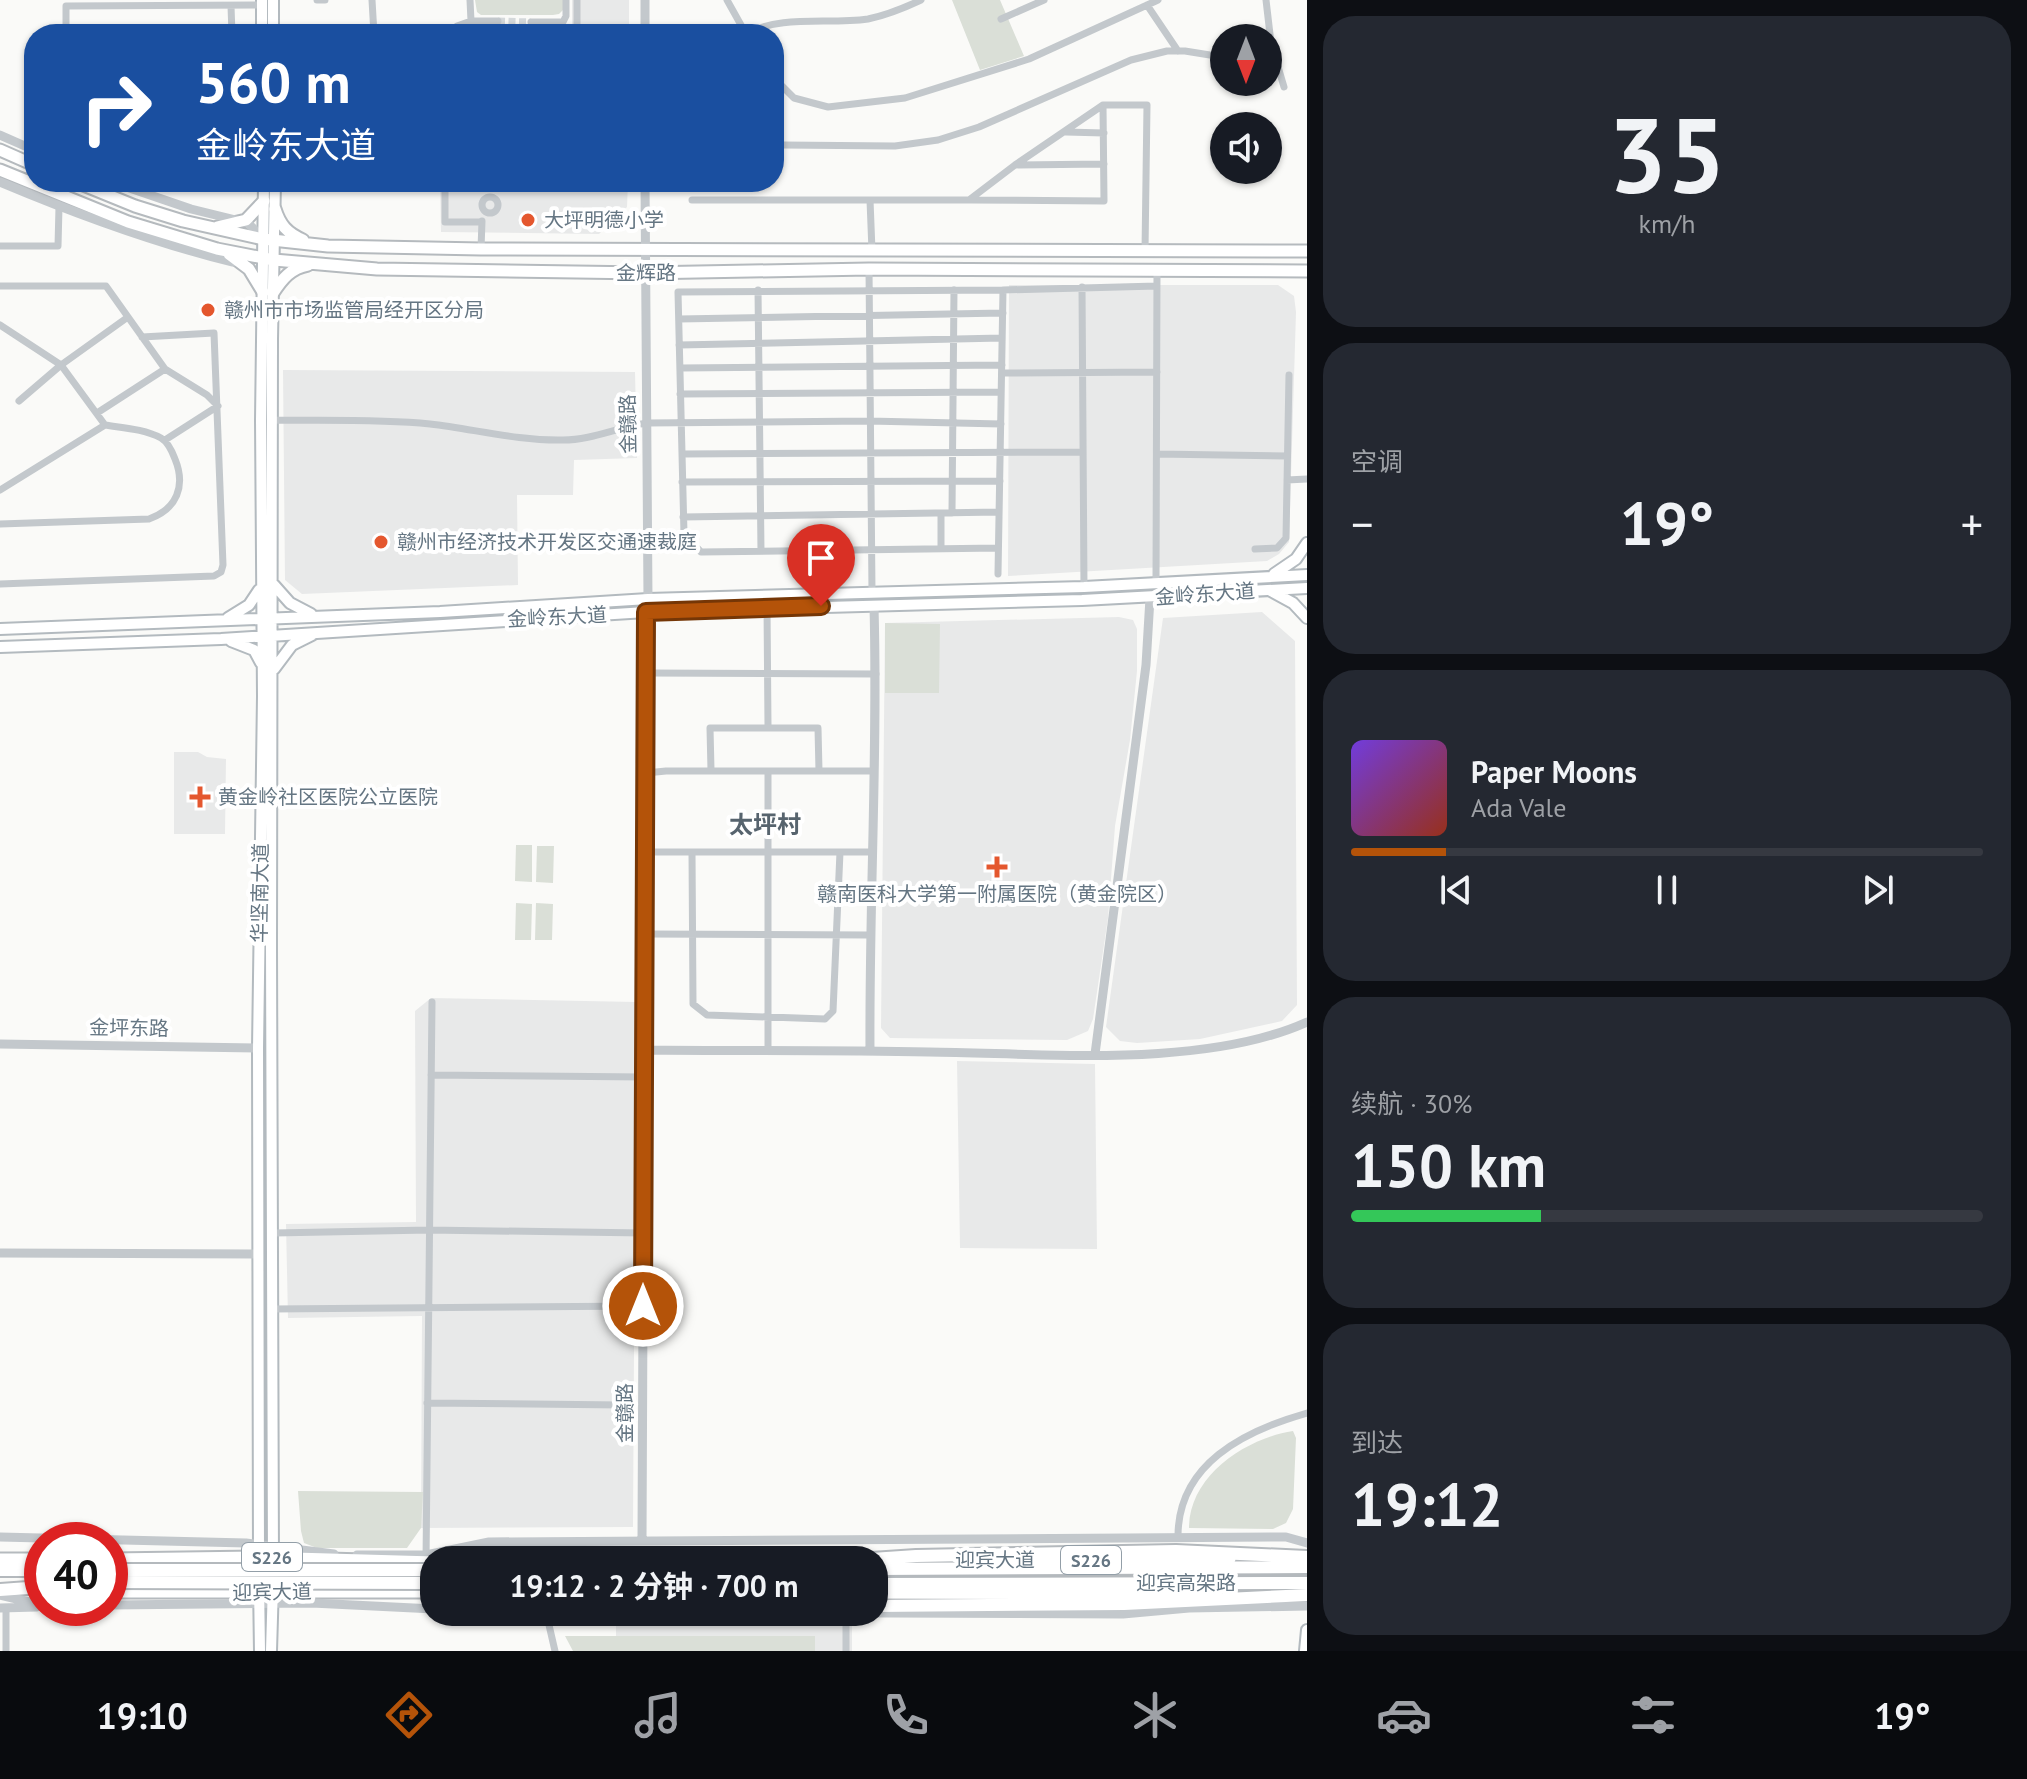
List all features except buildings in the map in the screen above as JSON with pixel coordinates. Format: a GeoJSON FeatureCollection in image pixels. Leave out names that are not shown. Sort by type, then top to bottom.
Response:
{"type":"FeatureCollection","features":[{"type":"Feature","properties":{"kind":"highway"},"geometry":{"type":"LineString","coordinates":[[888,1558],[1177,1544],[1307,1557]]}},
{"type":"Feature","properties":{"kind":"highway"},"geometry":{"type":"LineString","coordinates":[[128,1570],[420,1562]]}},
{"type":"Feature","properties":{"kind":"highway","name":"迎宾高架路"},"geometry":{"type":"LineString","coordinates":[[888,1569],[1307,1567]]}},
{"type":"Feature","properties":{"kind":"highway"},"geometry":{"type":"LineString","coordinates":[[0,1570],[24,1570]]}},
{"type":"Feature","properties":{"kind":"highway"},"geometry":{"type":"LineString","coordinates":[[128,1582],[420,1583]]}},
{"type":"Feature","properties":{"kind":"highway"},"geometry":{"type":"LineString","coordinates":[[0,1583],[24,1585]]}},
{"type":"Feature","properties":{"kind":"highway","name":"迎宾高架路"},"geometry":{"type":"LineString","coordinates":[[888,1584],[1307,1583]]}},
{"type":"Feature","properties":{"kind":"highway"},"geometry":{"type":"LineString","coordinates":[[0,1592],[24,1589]]}},
{"type":"Feature","properties":{"kind":"highway"},"geometry":{"type":"LineString","coordinates":[[888,1606],[1124,1604],[1307,1595]]}},
{"type":"Feature","properties":{"kind":"main road"},"geometry":{"type":"LineString","coordinates":[[273,0],[273,24]]}},
{"type":"Feature","properties":{"kind":"main road"},"geometry":{"type":"LineString","coordinates":[[262,2],[262,24]]}},
{"type":"Feature","properties":{"kind":"main road"},"geometry":{"type":"LineString","coordinates":[[0,150],[24,161]]}},
{"type":"Feature","properties":{"kind":"main road","name":"金辉路"},"geometry":{"type":"LineString","coordinates":[[0,170],[24,180]]}},
{"type":"Feature","properties":{"kind":"main road","name":"金辉路"},"geometry":{"type":"LineString","coordinates":[[54,192],[128,222],[217,249],[268,259],[391,270],[644,273],[869,269],[1307,271]]}},
{"type":"Feature","properties":{"kind":"main road","name":"金辉路"},"geometry":{"type":"LineString","coordinates":[[101,192],[135,206],[211,228],[269,240],[318,245],[645,250],[1307,251]]}},
{"type":"Feature","properties":{"kind":"main road","name":"华坚南大道"},"geometry":{"type":"LineString","coordinates":[[264,192],[269,240]]}},
{"type":"Feature","properties":{"kind":"main road","name":"华坚南大道"},"geometry":{"type":"LineString","coordinates":[[271,1651],[274,1233],[266,420],[268,259],[275,192]]}},
{"type":"Feature","properties":{"kind":"main road"},"geometry":{"type":"LineString","coordinates":[[211,228],[242,221],[264,201]]}},
{"type":"Feature","properties":{"kind":"main road"},"geometry":{"type":"LineString","coordinates":[[275,209],[285,230],[318,245]]}},
{"type":"Feature","properties":{"kind":"main road"},"geometry":{"type":"LineString","coordinates":[[217,249],[241,262],[268,293],[293,270],[317,264]]}},
{"type":"Feature","properties":{"kind":"main road"},"geometry":{"type":"LineString","coordinates":[[1269,577],[1290,564],[1307,543]]}},
{"type":"Feature","properties":{"kind":"main road","name":"金岭东大道"},"geometry":{"type":"LineString","coordinates":[[0,647],[268,636],[648,599],[1084,587],[1307,575]]}},
{"type":"Feature","properties":{"kind":"main road"},"geometry":{"type":"LineString","coordinates":[[1202,580],[1203,593]]}},
{"type":"Feature","properties":{"kind":"main road"},"geometry":{"type":"LineString","coordinates":[[221,621],[249,605],[267,584],[290,603],[320,616]]}},
{"type":"Feature","properties":{"kind":"main road","name":"金岭东大道"},"geometry":{"type":"LineString","coordinates":[[0,629],[320,616],[441,618],[1150,598],[1307,588]]}},
{"type":"Feature","properties":{"kind":"main road"},"geometry":{"type":"LineString","coordinates":[[1265,590],[1287,599],[1307,618]]}},
{"type":"Feature","properties":{"kind":"main road"},"geometry":{"type":"LineString","coordinates":[[221,639],[254,650],[268,670],[292,645],[320,632]]}},
{"type":"Feature","properties":{"kind":"main road","name":"华坚南大道"},"geometry":{"type":"LineString","coordinates":[[260,1651],[258,1048],[268,670]]}},
{"type":"Feature","properties":{"kind":"main road","name":"迎宾大道"},"geometry":{"type":"LineString","coordinates":[[128,1557],[259,1551],[420,1561]]}},
{"type":"Feature","properties":{"kind":"main road","name":"迎宾大道"},"geometry":{"type":"LineString","coordinates":[[888,1561],[1307,1557]]}},
{"type":"Feature","properties":{"kind":"main road"},"geometry":{"type":"LineString","coordinates":[[0,1559],[24,1559]]}},
{"type":"Feature","properties":{"kind":"main road","name":"迎宾大道"},"geometry":{"type":"LineString","coordinates":[[128,1593],[272,1598],[420,1593]]}},
{"type":"Feature","properties":{"kind":"main road","name":"迎宾大道"},"geometry":{"type":"LineString","coordinates":[[888,1593],[1307,1595]]}},
{"type":"Feature","properties":{"kind":"main road"},"geometry":{"type":"LineString","coordinates":[[1305,1651],[1307,1630]]}},
{"type":"Feature","properties":{"kind":"street"},"geometry":{"type":"LineString","coordinates":[[317,0],[325,0]]}},
{"type":"Feature","properties":{"kind":"street"},"geometry":{"type":"LineString","coordinates":[[372,0],[373,24]]}},
{"type":"Feature","properties":{"kind":"street"},"geometry":{"type":"LineString","coordinates":[[470,0],[471,21]]}},
{"type":"Feature","properties":{"kind":"street"},"geometry":{"type":"LineString","coordinates":[[531,22],[563,22],[566,0]]}},
{"type":"Feature","properties":{"kind":"street"},"geometry":{"type":"LineString","coordinates":[[577,0],[577,24]]}},
{"type":"Feature","properties":{"kind":"street"},"geometry":{"type":"LineString","coordinates":[[645,0],[645,24]]}},
{"type":"Feature","properties":{"kind":"street"},"geometry":{"type":"LineString","coordinates":[[727,0],[740,24]]}},
{"type":"Feature","properties":{"kind":"street"},"geometry":{"type":"LineString","coordinates":[[774,24],[869,19],[921,0]]}},
{"type":"Feature","properties":{"kind":"street"},"geometry":{"type":"LineString","coordinates":[[1001,19],[1044,0]]}},
{"type":"Feature","properties":{"kind":"street"},"geometry":{"type":"LineString","coordinates":[[784,88],[794,98],[828,107],[905,98],[1029,59],[1158,0]]}},
{"type":"Feature","properties":{"kind":"street"},"geometry":{"type":"LineString","coordinates":[[1266,0],[1271,43],[1284,87]]}},
{"type":"Feature","properties":{"kind":"street"},"geometry":{"type":"LineString","coordinates":[[66,24],[66,6],[231,6],[262,2]]}},
{"type":"Feature","properties":{"kind":"street"},"geometry":{"type":"LineString","coordinates":[[1147,5],[1178,51]]}},
{"type":"Feature","properties":{"kind":"street"},"geometry":{"type":"LineString","coordinates":[[231,6],[232,24]]}},
{"type":"Feature","properties":{"kind":"street"},"geometry":{"type":"LineString","coordinates":[[463,24],[498,21]]}},
{"type":"Feature","properties":{"kind":"street"},"geometry":{"type":"LineString","coordinates":[[784,145],[895,146],[938,140],[979,127],[1131,60],[1178,51],[1210,55]]}},
{"type":"Feature","properties":{"kind":"street"},"geometry":{"type":"LineString","coordinates":[[692,200],[1104,201],[1103,105]]}},
{"type":"Feature","properties":{"kind":"street"},"geometry":{"type":"LineString","coordinates":[[969,200],[1103,105],[1147,105],[1145,251]]}},
{"type":"Feature","properties":{"kind":"street"},"geometry":{"type":"LineString","coordinates":[[1064,132],[1104,133]]}},
{"type":"Feature","properties":{"kind":"street"},"geometry":{"type":"LineString","coordinates":[[0,135],[24,146]]}},
{"type":"Feature","properties":{"kind":"street"},"geometry":{"type":"LineString","coordinates":[[1015,165],[1104,164]]}},
{"type":"Feature","properties":{"kind":"street"},"geometry":{"type":"LineString","coordinates":[[0,182],[59,207],[180,249],[232,262],[268,259]]}},
{"type":"Feature","properties":{"kind":"street"},"geometry":{"type":"LineString","coordinates":[[141,192],[191,209],[248,223],[269,240]]}},
{"type":"Feature","properties":{"kind":"street"},"geometry":{"type":"LineString","coordinates":[[445,192],[445,222],[481,222]]}},
{"type":"Feature","properties":{"kind":"street","name":"金赣路"},"geometry":{"type":"LineString","coordinates":[[645,192],[648,599]]}},
{"type":"Feature","properties":{"kind":"street"},"geometry":{"type":"LineString","coordinates":[[870,200],[872,251]]}},
{"type":"Feature","properties":{"kind":"street"},"geometry":{"type":"LineString","coordinates":[[0,246],[58,246],[59,207]]}},
{"type":"Feature","properties":{"kind":"street"},"geometry":{"type":"LineString","coordinates":[[481,249],[481,222],[489,213]]}},
{"type":"Feature","properties":{"kind":"street"},"geometry":{"type":"LineString","coordinates":[[869,269],[872,591]]}},
{"type":"Feature","properties":{"kind":"street"},"geometry":{"type":"LineString","coordinates":[[1156,583],[1157,269]]}},
{"type":"Feature","properties":{"kind":"street"},"geometry":{"type":"LineString","coordinates":[[0,286],[106,286],[165,369],[207,395],[218,406]]}},
{"type":"Feature","properties":{"kind":"street"},"geometry":{"type":"LineString","coordinates":[[998,548],[701,552],[684,534],[678,292],[1157,286]]}},
{"type":"Feature","properties":{"kind":"street"},"geometry":{"type":"LineString","coordinates":[[1082,287],[1084,587]]}},
{"type":"Feature","properties":{"kind":"street"},"geometry":{"type":"LineString","coordinates":[[758,290],[761,551]]}},
{"type":"Feature","properties":{"kind":"street"},"geometry":{"type":"LineString","coordinates":[[952,513],[954,290]]}},
{"type":"Feature","properties":{"kind":"street"},"geometry":{"type":"LineString","coordinates":[[998,574],[1003,290]]}},
{"type":"Feature","properties":{"kind":"street"},"geometry":{"type":"LineString","coordinates":[[679,319],[1003,313]]}},
{"type":"Feature","properties":{"kind":"street"},"geometry":{"type":"LineString","coordinates":[[19,401],[61,365],[128,317]]}},
{"type":"Feature","properties":{"kind":"street"},"geometry":{"type":"LineString","coordinates":[[0,325],[61,365],[105,425]]}},
{"type":"Feature","properties":{"kind":"street"},"geometry":{"type":"LineString","coordinates":[[0,584],[214,576],[221,572],[214,333],[142,337]]}},
{"type":"Feature","properties":{"kind":"street"},"geometry":{"type":"LineString","coordinates":[[679,345],[1002,338]]}},
{"type":"Feature","properties":{"kind":"street"},"geometry":{"type":"LineString","coordinates":[[680,368],[954,365],[1083,373],[1157,372]]}},
{"type":"Feature","properties":{"kind":"street"},"geometry":{"type":"LineString","coordinates":[[97,413],[165,369]]}},
{"type":"Feature","properties":{"kind":"street"},"geometry":{"type":"LineString","coordinates":[[1255,549],[1277,548],[1286,538],[1289,375]]}},
{"type":"Feature","properties":{"kind":"street"},"geometry":{"type":"LineString","coordinates":[[680,394],[1001,392]]}},
{"type":"Feature","properties":{"kind":"street"},"geometry":{"type":"LineString","coordinates":[[165,440],[218,406]]}},
{"type":"Feature","properties":{"kind":"street"},"geometry":{"type":"LineString","coordinates":[[266,420],[427,424],[506,437],[563,440],[592,438],[626,426],[647,423],[869,421],[1001,424]]}},
{"type":"Feature","properties":{"kind":"street"},"geometry":{"type":"LineString","coordinates":[[0,490],[105,425],[142,431],[165,440],[173,453],[181,480],[172,505],[161,515],[149,519],[0,524]]}},
{"type":"Feature","properties":{"kind":"street"},"geometry":{"type":"LineString","coordinates":[[682,454],[1083,452]]}},
{"type":"Feature","properties":{"kind":"street"},"geometry":{"type":"LineString","coordinates":[[1157,454],[1287,456]]}},
{"type":"Feature","properties":{"kind":"street"},"geometry":{"type":"LineString","coordinates":[[1287,480],[1307,479]]}},
{"type":"Feature","properties":{"kind":"street"},"geometry":{"type":"LineString","coordinates":[[682,482],[1000,481]]}},
{"type":"Feature","properties":{"kind":"street"},"geometry":{"type":"LineString","coordinates":[[683,517],[999,512]]}},
{"type":"Feature","properties":{"kind":"street"},"geometry":{"type":"LineString","coordinates":[[941,513],[941,548]]}},
{"type":"Feature","properties":{"kind":"street"},"geometry":{"type":"LineString","coordinates":[[1095,1054],[1146,665],[1150,598]]}},
{"type":"Feature","properties":{"kind":"street"},"geometry":{"type":"LineString","coordinates":[[870,1051],[876,674],[874,606]]}},
{"type":"Feature","properties":{"kind":"street"},"geometry":{"type":"LineString","coordinates":[[767,607],[768,726]]}},
{"type":"Feature","properties":{"kind":"street","name":"金赣路"},"geometry":{"type":"LineString","coordinates":[[642,1542],[646,612]]}},
{"type":"Feature","properties":{"kind":"street"},"geometry":{"type":"LineString","coordinates":[[646,673],[876,674]]}},
{"type":"Feature","properties":{"kind":"street"},"geometry":{"type":"LineString","coordinates":[[711,770],[710,728],[768,726],[818,728],[819,771]]}},
{"type":"Feature","properties":{"kind":"street"},"geometry":{"type":"LineString","coordinates":[[646,773],[711,770],[874,771]]}},
{"type":"Feature","properties":{"kind":"street"},"geometry":{"type":"LineString","coordinates":[[768,771],[768,1051]]}},
{"type":"Feature","properties":{"kind":"street"},"geometry":{"type":"LineString","coordinates":[[645,852],[872,852]]}},
{"type":"Feature","properties":{"kind":"street"},"geometry":{"type":"LineString","coordinates":[[692,852],[693,1004],[707,1015],[825,1019],[833,1011],[840,852]]}},
{"type":"Feature","properties":{"kind":"street"},"geometry":{"type":"LineString","coordinates":[[645,934],[870,935]]}},
{"type":"Feature","properties":{"kind":"street"},"geometry":{"type":"LineString","coordinates":[[430,1546],[427,1403],[432,1002]]}},
{"type":"Feature","properties":{"kind":"street"},"geometry":{"type":"LineString","coordinates":[[644,1050],[1157,1053],[1245,1042],[1284,1032],[1307,1022]]}},
{"type":"Feature","properties":{"kind":"street","name":"金坪东路"},"geometry":{"type":"LineString","coordinates":[[0,1044],[258,1048]]}},
{"type":"Feature","properties":{"kind":"street"},"geometry":{"type":"LineString","coordinates":[[431,1075],[644,1077]]}},
{"type":"Feature","properties":{"kind":"street"},"geometry":{"type":"LineString","coordinates":[[274,1233],[429,1230],[644,1233]]}},
{"type":"Feature","properties":{"kind":"street"},"geometry":{"type":"LineString","coordinates":[[0,1253],[258,1254]]}},
{"type":"Feature","properties":{"kind":"street"},"geometry":{"type":"LineString","coordinates":[[273,1309],[643,1306]]}},
{"type":"Feature","properties":{"kind":"street"},"geometry":{"type":"LineString","coordinates":[[427,1403],[622,1405]]}},
{"type":"Feature","properties":{"kind":"street"},"geometry":{"type":"LineString","coordinates":[[1177,1544],[1178,1517],[1204,1466],[1228,1446],[1254,1432],[1307,1413]]}},
{"type":"Feature","properties":{"kind":"street"},"geometry":{"type":"LineString","coordinates":[[0,1537],[24,1538]]}},
{"type":"Feature","properties":{"kind":"street"},"geometry":{"type":"LineString","coordinates":[[477,1546],[489,1542],[836,1538],[1177,1544],[1286,1537],[1307,1543]]}},
{"type":"Feature","properties":{"kind":"street"},"geometry":{"type":"LineString","coordinates":[[128,1543],[259,1551]]}},
{"type":"Feature","properties":{"kind":"street"},"geometry":{"type":"LineString","coordinates":[[0,1592],[24,1600]]}},
{"type":"Feature","properties":{"kind":"street"},"geometry":{"type":"LineString","coordinates":[[128,1604],[259,1598]]}},
{"type":"Feature","properties":{"kind":"street"},"geometry":{"type":"LineString","coordinates":[[272,1598],[420,1608]]}},
{"type":"Feature","properties":{"kind":"street"},"geometry":{"type":"LineString","coordinates":[[888,1614],[1123,1614],[1189,1608],[1307,1606]]}},
{"type":"Feature","properties":{"kind":"street"},"geometry":{"type":"LineString","coordinates":[[6,1651],[3,1608],[24,1607]]}},
{"type":"Feature","properties":{"kind":"street"},"geometry":{"type":"LineString","coordinates":[[549,1626],[555,1651]]}},
{"type":"Feature","properties":{"kind":"street"},"geometry":{"type":"LineString","coordinates":[[846,1626],[846,1651]]}},
{"type":"Feature","properties":{"kind":"shaded area"},"geometry":{"type":"Polygon","coordinates":[[[475,0],[563,0],[563,10],[553,15],[481,15],[477,12],[475,0]]]}},
{"type":"Feature","properties":{"kind":"shaded area"},"geometry":{"type":"Polygon","coordinates":[[[572,0],[629,0],[629,24],[572,24],[572,0]]]}},
{"type":"Feature","properties":{"kind":"shaded area"},"geometry":{"type":"Polygon","coordinates":[[[952,0],[1000,0],[1024,56],[980,70],[952,0]]]}},
{"type":"Feature","properties":{"kind":"shaded area","name":"大坪明德小学"},"geometry":{"type":"Polygon","coordinates":[[[440,192],[628,192],[627,207],[599,234],[441,232],[440,192]]]}},
{"type":"Feature","properties":{"kind":"shaded area"},"geometry":{"type":"Polygon","coordinates":[[[1009,285],[1278,285],[1294,296],[1289,542],[1279,554],[1267,561],[1008,576],[1009,285]]]}},
{"type":"Feature","properties":{"kind":"shaded area"},"geometry":{"type":"Polygon","coordinates":[[[283,370],[635,372],[637,458],[574,460],[573,495],[517,495],[518,585],[302,594],[285,580],[283,370]]]}},
{"type":"Feature","properties":{"kind":"shaded area"},"geometry":{"type":"Polygon","coordinates":[[[1262,612],[1295,641],[1297,1005],[1282,1021],[1200,1039],[1137,1043],[1120,1041],[1106,1027],[1163,618],[1262,612]]]}},
{"type":"Feature","properties":{"kind":"shaded area","name":"赣南医科大学第一附属医院（黄金院区）"},"geometry":{"type":"Polygon","coordinates":[[[1119,617],[1133,620],[1137,629],[1137,671],[1130,740],[1115,826],[1108,918],[1093,1019],[1088,1031],[1067,1040],[890,1038],[881,1028],[885,623],[1119,617]]]}},
{"type":"Feature","properties":{"kind":"shaded area"},"geometry":{"type":"Polygon","coordinates":[[[885,623],[940,624],[939,693],[885,693],[885,623]]]}},
{"type":"Feature","properties":{"kind":"shaded area","name":"黄金岭社区医院公立医院"},"geometry":{"type":"Polygon","coordinates":[[[174,752],[198,752],[207,757],[226,759],[225,834],[174,834],[174,752]]]}},
{"type":"Feature","properties":{"kind":"shaded area"},"geometry":{"type":"Polygon","coordinates":[[[516,845],[532,845],[532,882],[515,881],[516,845]]]}},
{"type":"Feature","properties":{"kind":"shaded area"},"geometry":{"type":"Polygon","coordinates":[[[537,846],[554,846],[553,883],[536,882],[537,846]]]}},
{"type":"Feature","properties":{"kind":"shaded area"},"geometry":{"type":"Polygon","coordinates":[[[516,903],[532,904],[531,940],[515,940],[516,903]]]}},
{"type":"Feature","properties":{"kind":"shaded area"},"geometry":{"type":"Polygon","coordinates":[[[536,903],[553,904],[552,940],[535,940],[536,903]]]}},
{"type":"Feature","properties":{"kind":"shaded area"},"geometry":{"type":"Polygon","coordinates":[[[431,998],[636,1002],[633,1527],[421,1528],[422,1316],[288,1318],[286,1224],[416,1222],[415,1011],[431,998]]]}},
{"type":"Feature","properties":{"kind":"shaded area"},"geometry":{"type":"Polygon","coordinates":[[[957,1061],[1095,1064],[1097,1249],[960,1248],[957,1061]]]}},
{"type":"Feature","properties":{"kind":"shaded area"},"geometry":{"type":"Polygon","coordinates":[[[1293,1431],[1296,1438],[1293,1509],[1286,1523],[1273,1529],[1189,1528],[1199,1491],[1224,1462],[1257,1442],[1293,1431]]]}},
{"type":"Feature","properties":{"kind":"shaded area"},"geometry":{"type":"Polygon","coordinates":[[[298,1491],[423,1492],[421,1528],[407,1548],[317,1548],[304,1543],[298,1491]]]}},
{"type":"Feature","properties":{"kind":"shaded area"},"geometry":{"type":"Polygon","coordinates":[[[616,1626],[852,1626],[852,1651],[616,1651],[616,1626]]]}},
{"type":"Feature","properties":{"kind":"shaded area"},"geometry":{"type":"Polygon","coordinates":[[[565,1636],[815,1636],[815,1651],[573,1651],[565,1636]]]}},
{"type":"Feature","properties":{"kind":"tunnel"},"geometry":{"type":"LineString","coordinates":[[498,21],[531,22]]}},
{"type":"Feature","properties":{"kind":"place","name":"大坪明德小学"},"geometry":{"type":"Point","coordinates":[528,220]}},
{"type":"Feature","properties":{"kind":"place","name":"赣州市市场监管局经开区分局"},"geometry":{"type":"Point","coordinates":[208,310]}},
{"type":"Feature","properties":{"kind":"place","name":"赣州市经济技术开发区交通速裁庭"},"geometry":{"type":"Point","coordinates":[381,542]}},
{"type":"Feature","properties":{"kind":"place","name":"黄金岭社区医院公立医院"},"geometry":{"type":"Point","coordinates":[200,797]}},
{"type":"Feature","properties":{"kind":"place","name":"赣南医科大学第一附属医院（黄金院区）"},"geometry":{"type":"Point","coordinates":[997,867]}},
{"type":"Feature","properties":{"kind":"district","name":"太坪村"},"geometry":{"type":"Point","coordinates":[765,824]}},
{"type":"Feature","properties":{"kind":"route"},"geometry":{"type":"LineString","coordinates":[[643,1306],[646,612],[821,606]]}}]}
